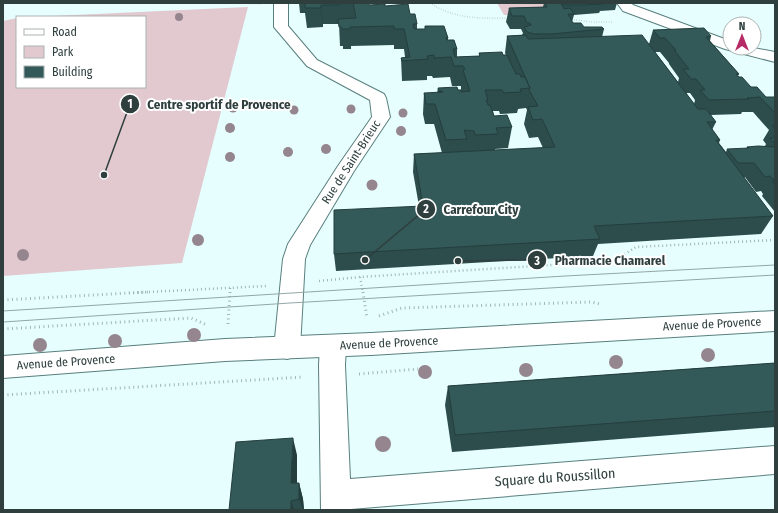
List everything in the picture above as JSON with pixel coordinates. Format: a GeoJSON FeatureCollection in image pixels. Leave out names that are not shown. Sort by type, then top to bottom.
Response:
{"type":"FeatureCollection","features":[{"type":"Feature","properties":{"kind":"street","name":"Rue de Saint-Brieuc"},"geometry":{"type":"LineString","coordinates":[[281,3],[281,27],[312,63],[378,98],[381,117],[345,170],[299,244],[294,259],[287,348]]}},
{"type":"Feature","properties":{"kind":"street"},"geometry":{"type":"LineString","coordinates":[[624,3],[628,8],[722,43]]}},
{"type":"Feature","properties":{"kind":"street"},"geometry":{"type":"LineString","coordinates":[[762,54],[775,57]]}},
{"type":"Feature","properties":{"kind":"street","name":"Avenue de Provence"},"geometry":{"type":"LineString","coordinates":[[3,367],[225,350],[333,346],[775,321]]}},
{"type":"Feature","properties":{"kind":"street","name":"Square du Roussillon"},"geometry":{"type":"LineString","coordinates":[[333,346],[332,365],[336,502],[775,460]]}},
{"type":"Feature","properties":{"kind":"path"},"geometry":{"type":"LineString","coordinates":[[430,3],[434,7],[458,14],[488,19],[514,18]]}},
{"type":"Feature","properties":{"kind":"path"},"geometry":{"type":"LineString","coordinates":[[563,18],[592,22],[612,22]]}},
{"type":"Feature","properties":{"kind":"path"},"geometry":{"type":"LineString","coordinates":[[3,300],[292,284],[360,277],[614,261],[636,247],[775,240]]}},
{"type":"Feature","properties":{"kind":"path"},"geometry":{"type":"LineString","coordinates":[[360,320],[368,320],[402,308],[592,302],[604,305]]}},
{"type":"Feature","properties":{"kind":"path"},"geometry":{"type":"LineString","coordinates":[[3,329],[191,318],[212,327]]}},
{"type":"Feature","properties":{"kind":"path"},"geometry":{"type":"LineString","coordinates":[[227,327],[234,327]]}},
{"type":"Feature","properties":{"kind":"green space"},"geometry":{"type":"Polygon","coordinates":[[[497,3],[552,3],[548,15],[504,15],[497,3]]]}},
{"type":"Feature","properties":{"kind":"green space"},"geometry":{"type":"Polygon","coordinates":[[[248,7],[182,263],[3,276],[3,21],[16,18],[16,88],[146,88],[146,16],[52,16],[248,7]]]}},
{"type":"Feature","properties":{"kind":"building"},"geometry":{"type":"Polygon","coordinates":[[[305,3],[339,3],[339,5],[321,5],[321,8],[305,8],[305,3]]]}},
{"type":"Feature","properties":{"kind":"building"},"geometry":{"type":"Polygon","coordinates":[[[353,3],[369,3],[369,5],[385,4],[385,6],[408,4],[410,14],[415,14],[417,24],[413,24],[414,29],[425,29],[425,26],[444,26],[448,38],[446,38],[447,40],[454,40],[457,49],[453,49],[455,57],[480,56],[479,53],[502,52],[503,55],[507,55],[516,74],[520,74],[521,77],[525,77],[530,88],[520,89],[521,92],[504,93],[502,90],[485,90],[488,100],[486,100],[488,105],[490,105],[494,116],[507,115],[512,127],[496,128],[498,134],[475,135],[474,131],[464,130],[467,139],[446,140],[435,104],[426,104],[424,93],[443,92],[439,91],[438,88],[457,87],[458,90],[461,90],[461,92],[470,91],[463,66],[454,66],[451,57],[434,58],[434,55],[427,56],[428,59],[402,61],[401,58],[410,57],[404,29],[394,29],[394,26],[350,27],[350,29],[342,29],[339,27],[338,19],[356,18],[353,3]]]}},
{"type":"Feature","properties":{"kind":"building"},"geometry":{"type":"Polygon","coordinates":[[[545,3],[561,3],[564,9],[570,8],[574,14],[568,14],[573,23],[581,23],[584,27],[602,27],[604,29],[552,34],[534,34],[527,32],[524,27],[531,25],[530,23],[527,23],[524,16],[512,16],[509,8],[547,7],[545,3]]]}},
{"type":"Feature","properties":{"kind":"building"},"geometry":{"type":"Polygon","coordinates":[[[561,3],[601,3],[602,4],[562,5],[561,3]]]}},
{"type":"Feature","properties":{"kind":"building"},"geometry":{"type":"Polygon","coordinates":[[[704,28],[711,36],[706,37],[739,74],[736,74],[739,77],[742,77],[751,87],[757,87],[766,97],[775,97],[775,113],[760,97],[747,98],[749,99],[709,100],[700,90],[705,90],[696,79],[691,79],[683,69],[689,69],[674,50],[676,50],[665,38],[660,38],[653,30],[704,28]]]}},
{"type":"Feature","properties":{"kind":"building"},"geometry":{"type":"Polygon","coordinates":[[[526,35],[528,39],[642,35],[698,109],[706,109],[716,122],[707,122],[720,140],[716,140],[773,216],[594,226],[600,239],[334,254],[334,210],[423,206],[414,154],[555,147],[542,119],[533,120],[528,107],[538,106],[529,90],[530,88],[507,36],[526,35]]]}},
{"type":"Feature","properties":{"kind":"building"},"geometry":{"type":"Polygon","coordinates":[[[770,138],[775,138],[775,144],[770,138]]]}},
{"type":"Feature","properties":{"kind":"building"},"geometry":{"type":"Polygon","coordinates":[[[758,146],[775,147],[775,181],[770,176],[765,177],[754,163],[738,163],[727,149],[758,146]]]}},
{"type":"Feature","properties":{"kind":"building"},"geometry":{"type":"Polygon","coordinates":[[[775,363],[775,411],[455,435],[448,386],[775,363]]]}},
{"type":"Feature","properties":{"kind":"building"},"geometry":{"type":"Polygon","coordinates":[[[293,438],[291,483],[299,483],[299,499],[291,501],[291,510],[229,510],[236,442],[293,438]]]}},
{"type":"Feature","properties":{"kind":"tram line"},"geometry":{"type":"LineString","coordinates":[[3,311],[565,276],[775,265]]}},
{"type":"Feature","properties":{"kind":"tram line"},"geometry":{"type":"LineString","coordinates":[[3,322],[290,303],[775,275]]}},
{"type":"Feature","properties":{"kind":"place","name":"Centre sportif de Provence"},"geometry":{"type":"Point","coordinates":[104,175]}},
{"type":"Feature","properties":{"kind":"place","name":"Carrefour City"},"geometry":{"type":"Point","coordinates":[365,260]}},
{"type":"Feature","properties":{"kind":"place","name":"Pharmacie Chamarel"},"geometry":{"type":"Point","coordinates":[458,261]}}]}
